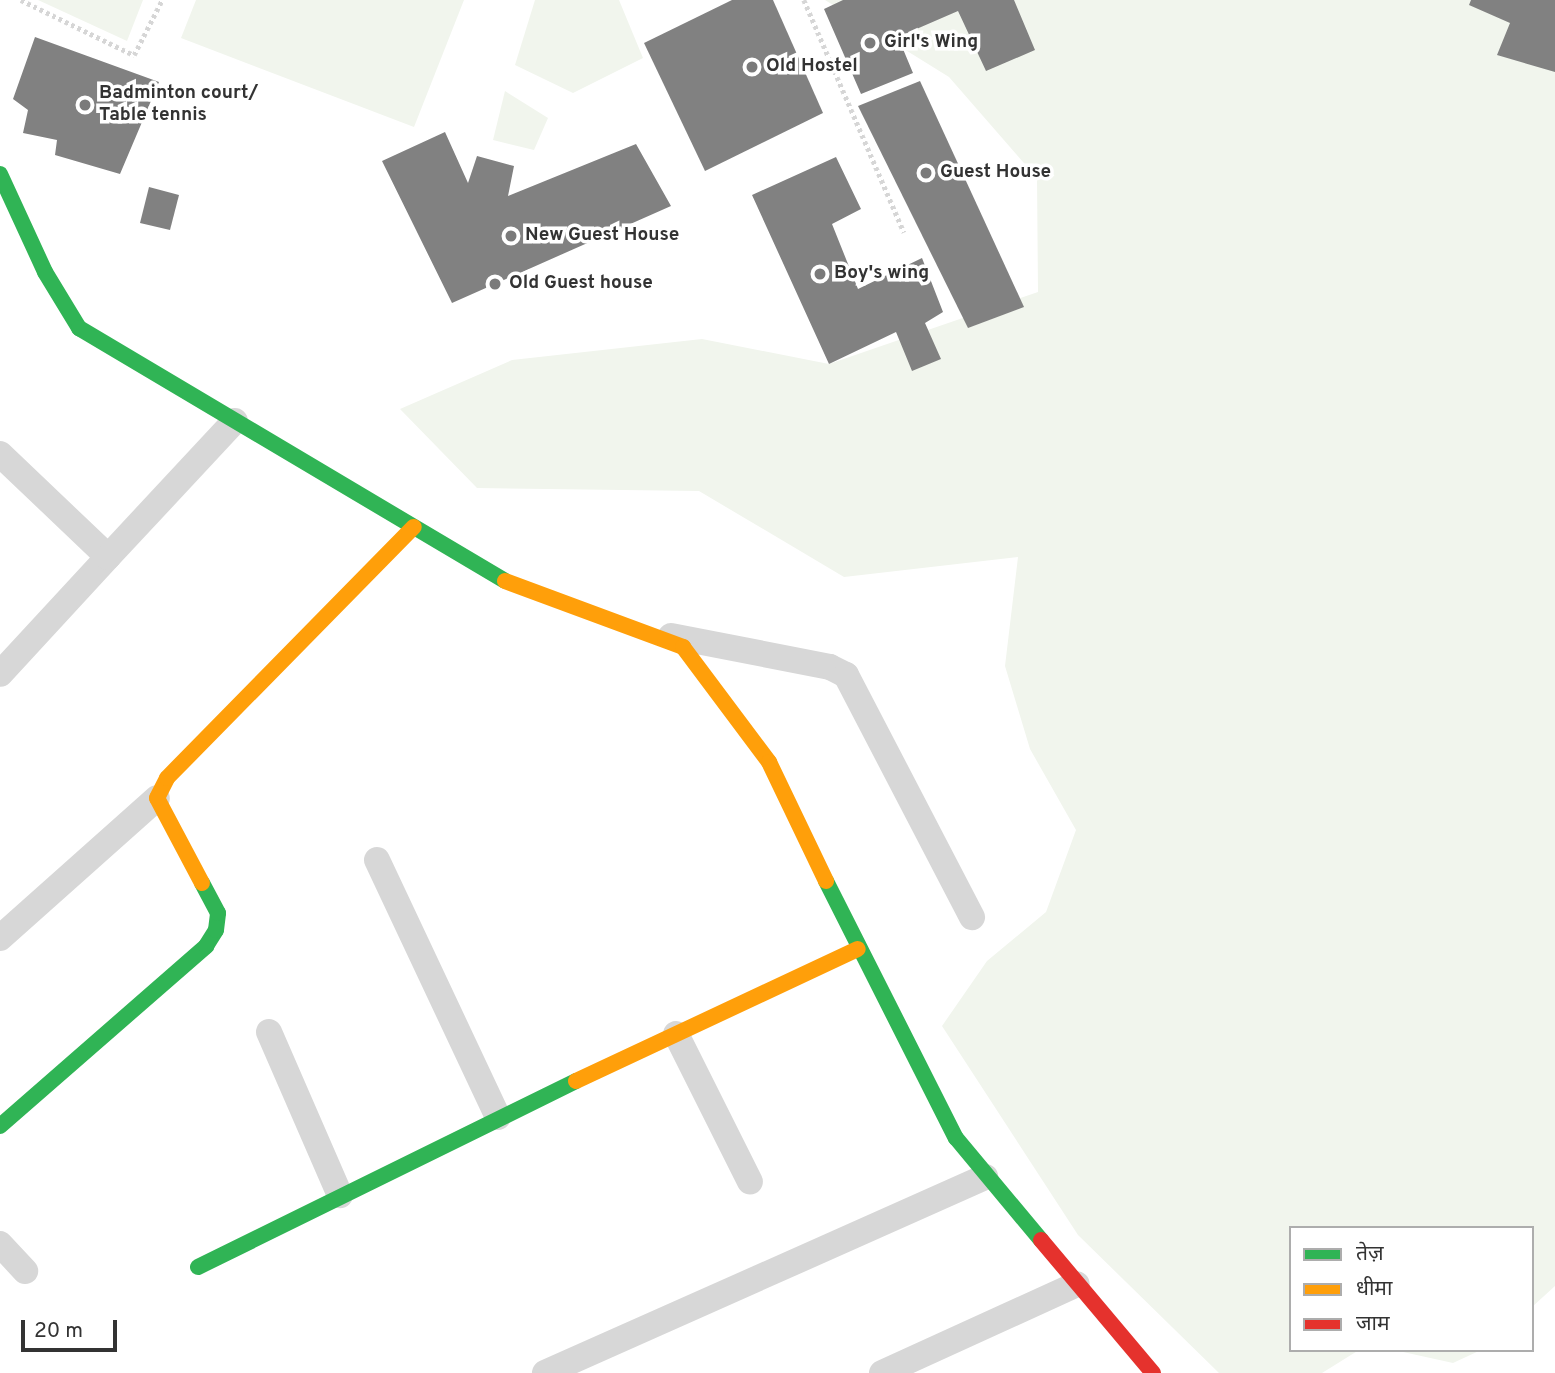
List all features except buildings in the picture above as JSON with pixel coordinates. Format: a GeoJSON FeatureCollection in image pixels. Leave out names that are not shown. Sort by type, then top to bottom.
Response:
{"type":"FeatureCollection","features":[{"type":"Feature","properties":{"kind":"street"},"geometry":{"type":"LineString","coordinates":[[0,174],[45,272],[79,328],[513,586],[655,633],[830,667],[846,675],[972,918]]}},
{"type":"Feature","properties":{"kind":"street"},"geometry":{"type":"LineString","coordinates":[[0,674],[235,421]]}},
{"type":"Feature","properties":{"kind":"street"},"geometry":{"type":"LineString","coordinates":[[0,454],[108,557]]}},
{"type":"Feature","properties":{"kind":"street"},"geometry":{"type":"LineString","coordinates":[[0,938],[157,798],[167,778],[414,527]]}},
{"type":"Feature","properties":{"kind":"street"},"geometry":{"type":"LineString","coordinates":[[655,633],[683,647],[705,671],[769,761],[858,949],[956,1138],[985,1177],[1153,1373]]}},
{"type":"Feature","properties":{"kind":"street"},"geometry":{"type":"LineString","coordinates":[[0,1126],[206,946],[216,930],[218,913],[157,798]]}},
{"type":"Feature","properties":{"kind":"street"},"geometry":{"type":"LineString","coordinates":[[377,860],[498,1117]]}},
{"type":"Feature","properties":{"kind":"street"},"geometry":{"type":"LineString","coordinates":[[198,1267],[498,1117],[858,949]]}},
{"type":"Feature","properties":{"kind":"street"},"geometry":{"type":"LineString","coordinates":[[269,1032],[340,1195]]}},
{"type":"Feature","properties":{"kind":"street"},"geometry":{"type":"LineString","coordinates":[[676,1034],[750,1182]]}},
{"type":"Feature","properties":{"kind":"street"},"geometry":{"type":"LineString","coordinates":[[545,1373],[985,1177]]}},
{"type":"Feature","properties":{"kind":"street"},"geometry":{"type":"LineString","coordinates":[[0,1244],[25,1272]]}},
{"type":"Feature","properties":{"kind":"street"},"geometry":{"type":"LineString","coordinates":[[882,1373],[926,1364],[1077,1284]]}},
{"type":"Feature","properties":{"kind":"path"},"geometry":{"type":"LineString","coordinates":[[21,0],[134,55],[162,0]]}},
{"type":"Feature","properties":{"kind":"path"},"geometry":{"type":"LineString","coordinates":[[804,0],[904,232]]}},
{"type":"Feature","properties":{"kind":"shaded area"},"geometry":{"type":"Polygon","coordinates":[[[38,0],[143,0],[127,41],[38,0]]]}},
{"type":"Feature","properties":{"kind":"shaded area"},"geometry":{"type":"Polygon","coordinates":[[[196,0],[464,0],[414,127],[181,38],[196,0]]]}},
{"type":"Feature","properties":{"kind":"shaded area"},"geometry":{"type":"Polygon","coordinates":[[[535,0],[619,0],[643,58],[573,93],[515,65],[535,0]]]}},
{"type":"Feature","properties":{"kind":"shaded area"},"geometry":{"type":"Polygon","coordinates":[[[825,0],[1555,0],[1555,1286],[1534,1305],[1534,1226],[1289,1226],[1289,1352],[1356,1352],[1322,1373],[1219,1373],[1078,1235],[942,1026],[987,961],[1046,912],[1076,830],[1030,749],[1005,666],[1018,557],[844,577],[699,491],[477,488],[400,409],[512,360],[702,339],[829,364],[1038,292],[1037,178],[949,77],[825,0]]]}},
{"type":"Feature","properties":{"kind":"shaded area"},"geometry":{"type":"Polygon","coordinates":[[[505,91],[548,118],[534,150],[493,140],[505,91]]]}},
{"type":"Feature","properties":{"kind":"shaded area"},"geometry":{"type":"Polygon","coordinates":[[[1403,1352],[1477,1352],[1453,1363],[1403,1352]]]}},
{"type":"Feature","properties":{"kind":"traffic: fast"},"geometry":{"type":"LineString","coordinates":[[0,174],[45,272],[79,328],[505,581]]}},
{"type":"Feature","properties":{"kind":"traffic: fast"},"geometry":{"type":"LineString","coordinates":[[826,881],[956,1138],[1041,1240]]}},
{"type":"Feature","properties":{"kind":"traffic: fast"},"geometry":{"type":"LineString","coordinates":[[0,1126],[206,946],[216,930],[218,913],[202,883]]}},
{"type":"Feature","properties":{"kind":"traffic: fast"},"geometry":{"type":"LineString","coordinates":[[198,1267],[576,1081]]}},
{"type":"Feature","properties":{"kind":"traffic: slow"},"geometry":{"type":"LineString","coordinates":[[202,883],[157,798],[167,778],[414,527]]}},
{"type":"Feature","properties":{"kind":"traffic: slow"},"geometry":{"type":"LineString","coordinates":[[505,581],[683,647],[769,762],[826,881]]}},
{"type":"Feature","properties":{"kind":"traffic: slow"},"geometry":{"type":"LineString","coordinates":[[576,1081],[858,949]]}},
{"type":"Feature","properties":{"kind":"traffic: jam"},"geometry":{"type":"LineString","coordinates":[[1041,1240],[1153,1373]]}},
{"type":"Feature","properties":{"kind":"place","name":"Girl's Wing"},"geometry":{"type":"Point","coordinates":[870,43]}},
{"type":"Feature","properties":{"kind":"place","name":"Old Hostel"},"geometry":{"type":"Point","coordinates":[752,67]}},
{"type":"Feature","properties":{"kind":"place","name":"Badminton court/ Table tennis"},"geometry":{"type":"Point","coordinates":[85,105]}},
{"type":"Feature","properties":{"kind":"place","name":"Guest House"},"geometry":{"type":"Point","coordinates":[926,173]}},
{"type":"Feature","properties":{"kind":"place","name":"New Guest House"},"geometry":{"type":"Point","coordinates":[511,236]}},
{"type":"Feature","properties":{"kind":"place","name":"Boy's wing"},"geometry":{"type":"Point","coordinates":[820,274]}},
{"type":"Feature","properties":{"kind":"place","name":"Old Guest house"},"geometry":{"type":"Point","coordinates":[495,284]}}]}
